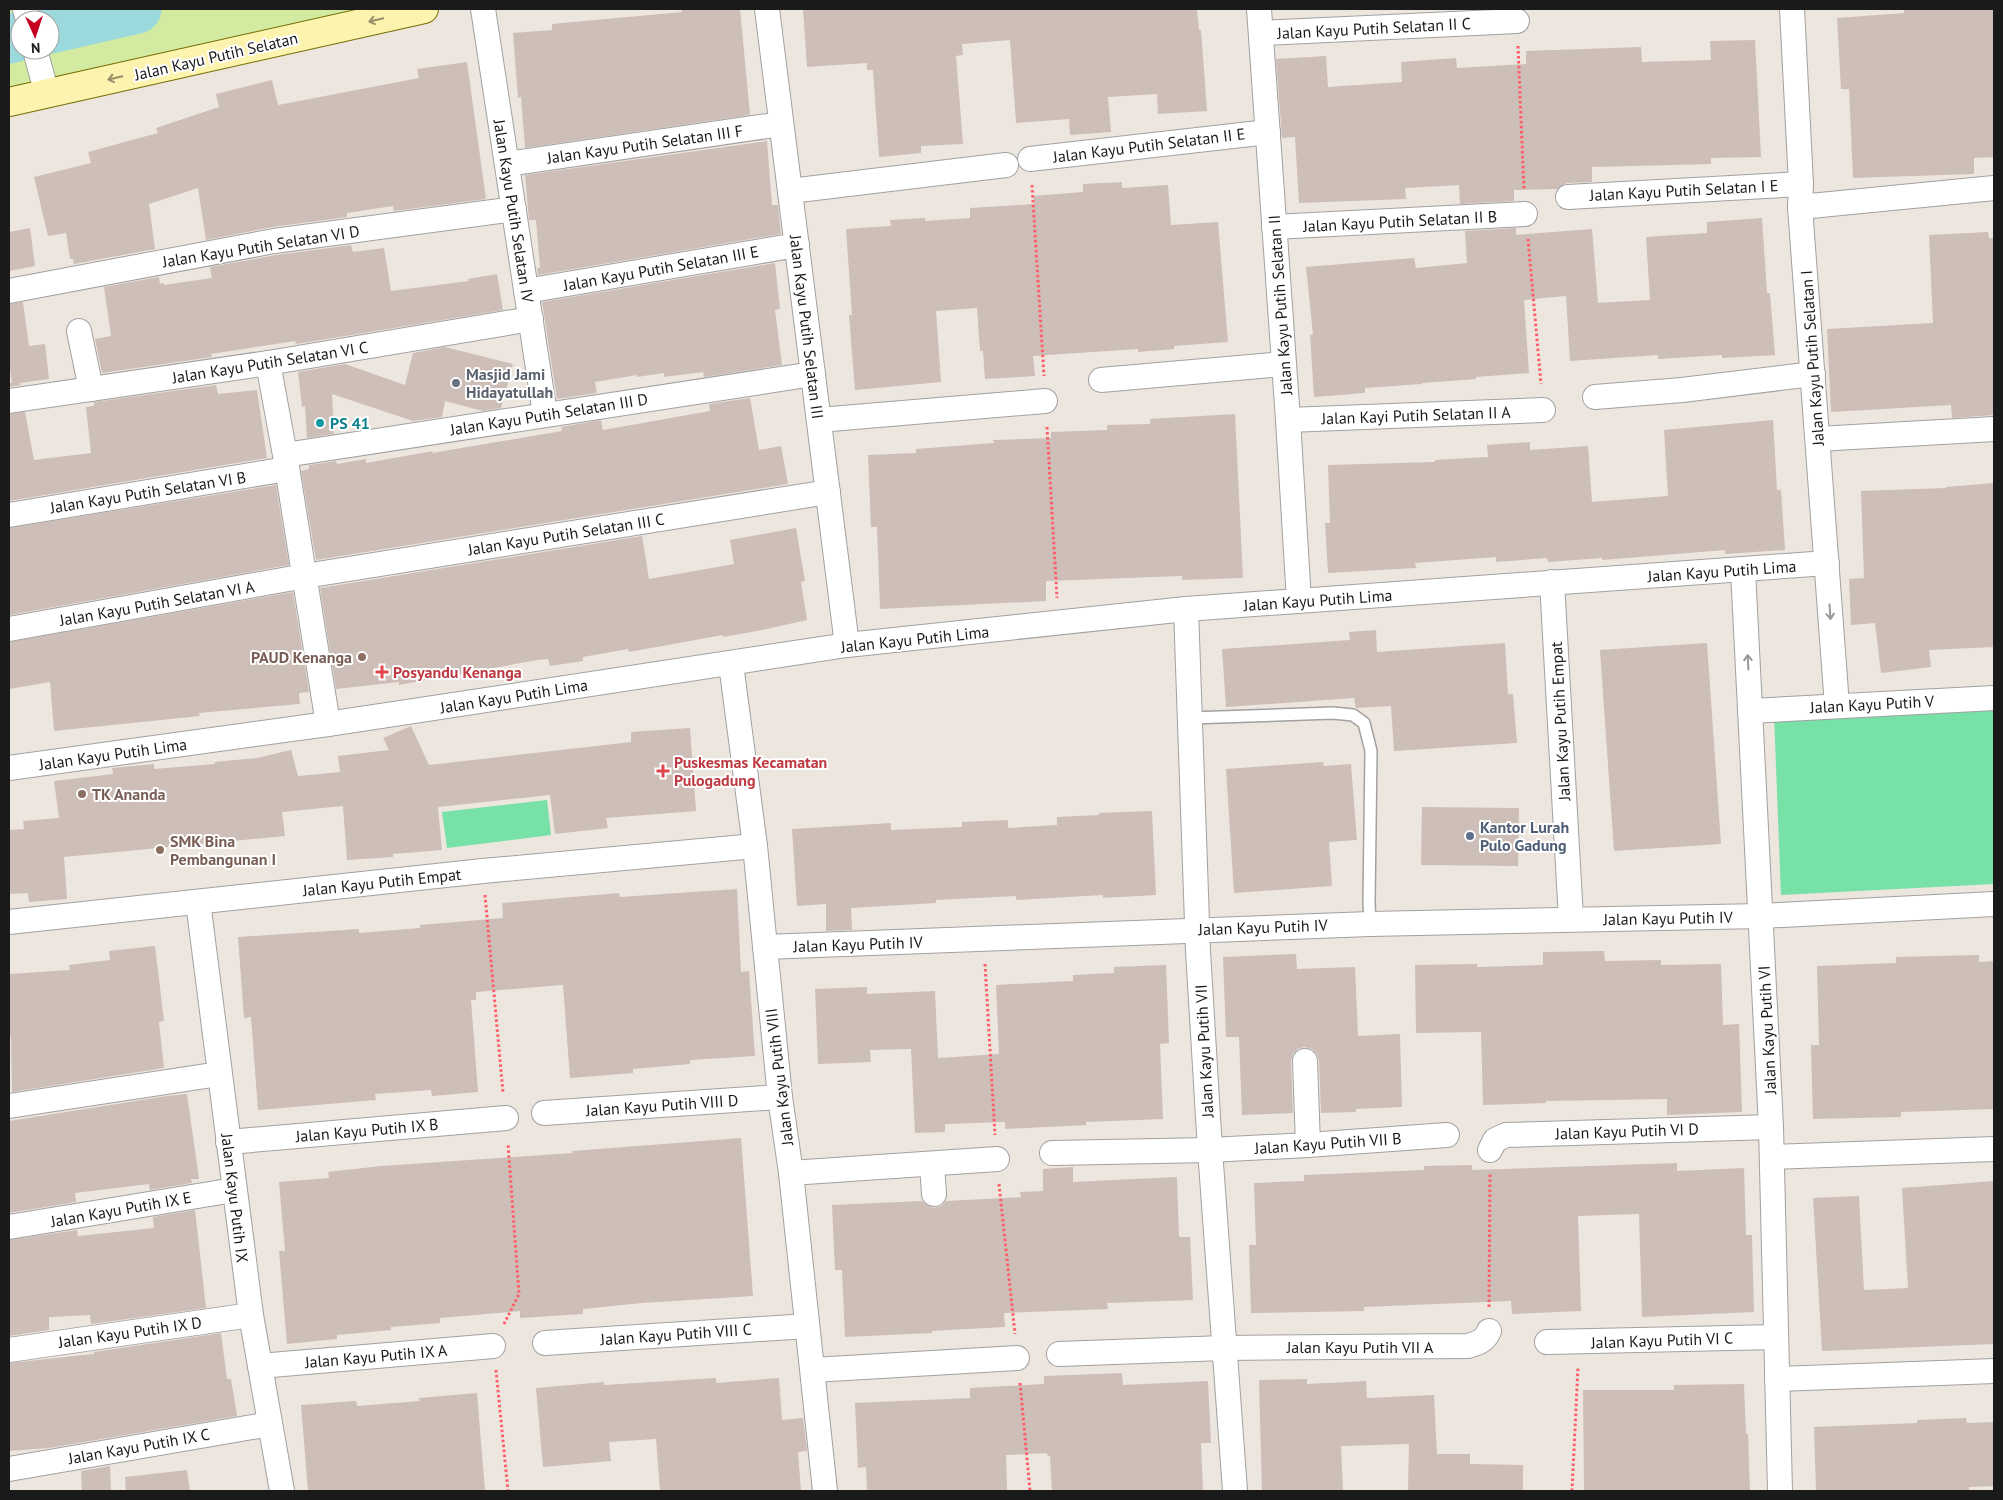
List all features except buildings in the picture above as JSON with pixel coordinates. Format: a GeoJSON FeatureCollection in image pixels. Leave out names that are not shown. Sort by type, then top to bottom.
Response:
{"type":"FeatureCollection","features":[{"type":"Feature","properties":{"kind":"street","name":"Jalan Kayu Putih Selatan"},"geometry":{"type":"LineString","coordinates":[[9,102],[424,9]]}},
{"type":"Feature","properties":{"kind":"street","name":"Jalan Kayu Putih Selatan IV"},"geometry":{"type":"LineString","coordinates":[[483,9],[545,414]]}},
{"type":"Feature","properties":{"kind":"street","name":"Jalan Kayu Putih Selatan III"},"geometry":{"type":"LineString","coordinates":[[767,9],[847,645]]}},
{"type":"Feature","properties":{"kind":"street","name":"Jalan Kayu Putih Selatan II"},"geometry":{"type":"LineString","coordinates":[[1259,9],[1299,601]]}},
{"type":"Feature","properties":{"kind":"street","name":"Jalan Kayu Putih Selatan I"},"geometry":{"type":"LineString","coordinates":[[1792,9],[1800,195],[1837,706]]}},
{"type":"Feature","properties":{"kind":"street","name":"Jalan Kayu Putih Selatan II C"},"geometry":{"type":"LineString","coordinates":[[1262,33],[1516,21]]}},
{"type":"Feature","properties":{"kind":"street"},"geometry":{"type":"LineString","coordinates":[[38,60],[47,94]]}},
{"type":"Feature","properties":{"kind":"street","name":"Jalan Kayu Putih Selatan III F"},"geometry":{"type":"LineString","coordinates":[[508,164],[781,124]]}},
{"type":"Feature","properties":{"kind":"street","name":"Jalan Kayu Putih Selatan II E"},"geometry":{"type":"LineString","coordinates":[[1030,159],[1268,132]]}},
{"type":"Feature","properties":{"kind":"street"},"geometry":{"type":"LineString","coordinates":[[790,192],[1006,166]]}},
{"type":"Feature","properties":{"kind":"street","name":"Jalan Kayu Putih Selatan I E"},"geometry":{"type":"LineString","coordinates":[[1568,196],[1800,195],[1994,188]]}},
{"type":"Feature","properties":{"kind":"street","name":"Jalan Kayu Putih Selatan VI D"},"geometry":{"type":"LineString","coordinates":[[9,291],[274,241],[514,209]]}},
{"type":"Feature","properties":{"kind":"street","name":"Jalan Kayu Putih Selatan II B"},"geometry":{"type":"LineString","coordinates":[[1274,227],[1525,214]]}},
{"type":"Feature","properties":{"kind":"street","name":"Jalan Kayu Putih Selatan III E"},"geometry":{"type":"LineString","coordinates":[[526,291],[797,244]]}},
{"type":"Feature","properties":{"kind":"street","name":"Jalan Kayu Putih Selatan VI C"},"geometry":{"type":"LineString","coordinates":[[9,401],[268,363],[531,319]]}},
{"type":"Feature","properties":{"kind":"street"},"geometry":{"type":"LineString","coordinates":[[79,332],[91,389]]}},
{"type":"Feature","properties":{"kind":"street"},"geometry":{"type":"LineString","coordinates":[[268,363],[286,462],[328,724]]}},
{"type":"Feature","properties":{"kind":"street"},"geometry":{"type":"LineString","coordinates":[[1101,380],[1284,364]]}},
{"type":"Feature","properties":{"kind":"street","name":"Jalan Kayu Putih Selatan III D"},"geometry":{"type":"LineString","coordinates":[[286,462],[545,414],[813,374]]}},
{"type":"Feature","properties":{"kind":"street"},"geometry":{"type":"LineString","coordinates":[[1595,397],[1682,390],[1813,374]]}},
{"type":"Feature","properties":{"kind":"street"},"geometry":{"type":"LineString","coordinates":[[819,420],[1045,402]]}},
{"type":"Feature","properties":{"kind":"street","name":"Jalan Kayi Putih Selatan II A"},"geometry":{"type":"LineString","coordinates":[[1288,420],[1543,410]]}},
{"type":"Feature","properties":{"kind":"street"},"geometry":{"type":"LineString","coordinates":[[1818,439],[1994,429]]}},
{"type":"Feature","properties":{"kind":"street","name":"Jalan Kayu Putih Selatan VI B"},"geometry":{"type":"LineString","coordinates":[[9,515],[286,462]]}},
{"type":"Feature","properties":{"kind":"street","name":"Jalan Kayu Putih Selatan III C"},"geometry":{"type":"LineString","coordinates":[[304,576],[828,492]]}},
{"type":"Feature","properties":{"kind":"street","name":"Jalan Kayu Putih Lima"},"geometry":{"type":"LineString","coordinates":[[9,768],[328,724],[847,645],[1186,610],[1827,563]]}},
{"type":"Feature","properties":{"kind":"street","name":"Jalan Kayu Putih VI"},"geometry":{"type":"LineString","coordinates":[[1743,570],[1771,1127],[1780,1491]]}},
{"type":"Feature","properties":{"kind":"street","name":"Jalan Kayu Putih Selatan VI A"},"geometry":{"type":"LineString","coordinates":[[9,629],[304,576]]}},
{"type":"Feature","properties":{"kind":"street","name":"Jalan Kayu Putih Empat"},"geometry":{"type":"LineString","coordinates":[[1552,582],[1571,919]]}},
{"type":"Feature","properties":{"kind":"street","name":"Jalan Kayu Putih VII"},"geometry":{"type":"LineString","coordinates":[[1186,610],[1197,929],[1210,1150],[1235,1491]]}},
{"type":"Feature","properties":{"kind":"street","name":"Jalan Kayu Putih VIII"},"geometry":{"type":"LineString","coordinates":[[731,664],[755,846],[780,1097],[791,1172],[826,1491]]}},
{"type":"Feature","properties":{"kind":"street","name":"Jalan Kayu Putih V"},"geometry":{"type":"LineString","coordinates":[[1750,711],[1994,698]]}},
{"type":"Feature","properties":{"kind":"street","name":"Jalan Kayu Putih Empat"},"geometry":{"type":"LineString","coordinates":[[9,922],[483,870],[755,846]]}},
{"type":"Feature","properties":{"kind":"street","name":"Jalan Kayu Putih IX"},"geometry":{"type":"LineString","coordinates":[[198,902],[251,1315],[282,1491]]}},
{"type":"Feature","properties":{"kind":"street"},"geometry":{"type":"LineString","coordinates":[[1761,916],[1994,904]]}},
{"type":"Feature","properties":{"kind":"street","name":"Jalan Kayu Putih IV"},"geometry":{"type":"LineString","coordinates":[[765,947],[1197,929],[1761,916]]}},
{"type":"Feature","properties":{"kind":"street"},"geometry":{"type":"LineString","coordinates":[[1305,1062],[1308,1145]]}},
{"type":"Feature","properties":{"kind":"street"},"geometry":{"type":"LineString","coordinates":[[9,1106],[219,1074]]}},
{"type":"Feature","properties":{"kind":"street","name":"Jalan Kayu Putih VIII D"},"geometry":{"type":"LineString","coordinates":[[544,1113],[780,1097]]}},
{"type":"Feature","properties":{"kind":"street","name":"Jalan Kayu Putih IX B"},"geometry":{"type":"LineString","coordinates":[[228,1142],[506,1118]]}},
{"type":"Feature","properties":{"kind":"street","name":"Jalan Kayu Putih VI D"},"geometry":{"type":"LineString","coordinates":[[1490,1150],[1494,1140],[1506,1136],[1771,1127]]}},
{"type":"Feature","properties":{"kind":"street","name":"Jalan Kayu Putih VII B"},"geometry":{"type":"LineString","coordinates":[[1052,1153],[1210,1150],[1447,1135]]}},
{"type":"Feature","properties":{"kind":"street"},"geometry":{"type":"LineString","coordinates":[[1772,1157],[1994,1149]]}},
{"type":"Feature","properties":{"kind":"street"},"geometry":{"type":"LineString","coordinates":[[791,1172],[997,1159]]}},
{"type":"Feature","properties":{"kind":"street"},"geometry":{"type":"LineString","coordinates":[[932,1164],[934,1194]]}},
{"type":"Feature","properties":{"kind":"street","name":"Jalan Kayu Putih IX E"},"geometry":{"type":"LineString","coordinates":[[9,1227],[234,1190]]}},
{"type":"Feature","properties":{"kind":"street","name":"Jalan Kayu Putih IX D"},"geometry":{"type":"LineString","coordinates":[[9,1350],[251,1315]]}},
{"type":"Feature","properties":{"kind":"street","name":"Jalan Kayu Putih VIII C"},"geometry":{"type":"LineString","coordinates":[[545,1342],[807,1326]]}},
{"type":"Feature","properties":{"kind":"street","name":"Jalan Kayu Putih VII A"},"geometry":{"type":"LineString","coordinates":[[1059,1354],[1224,1348],[1468,1346],[1481,1342],[1490,1331]]}},
{"type":"Feature","properties":{"kind":"street","name":"Jalan Kayu Putih VI C"},"geometry":{"type":"LineString","coordinates":[[1548,1342],[1579,1343],[1776,1337]]}},
{"type":"Feature","properties":{"kind":"street","name":"Jalan Kayu Putih IX A"},"geometry":{"type":"LineString","coordinates":[[260,1366],[493,1346]]}},
{"type":"Feature","properties":{"kind":"street"},"geometry":{"type":"LineString","coordinates":[[813,1370],[1018,1358]]}},
{"type":"Feature","properties":{"kind":"street"},"geometry":{"type":"LineString","coordinates":[[1777,1379],[1994,1371]]}},
{"type":"Feature","properties":{"kind":"street","name":"Jalan Kayu Putih IX C"},"geometry":{"type":"LineString","coordinates":[[9,1468],[270,1424]]}},
{"type":"Feature","properties":{"kind":"lane"},"geometry":{"type":"LineString","coordinates":[[1190,718],[1333,712],[1353,716],[1364,723],[1371,750],[1370,924]]}},
{"type":"Feature","properties":{"kind":"path"},"geometry":{"type":"LineString","coordinates":[[1516,21],[1525,214],[1543,410]]}},
{"type":"Feature","properties":{"kind":"path"},"geometry":{"type":"LineString","coordinates":[[483,870],[506,1118],[518,1294],[493,1346],[508,1491]]}},
{"type":"Feature","properties":{"kind":"path"},"geometry":{"type":"LineString","coordinates":[[984,939],[997,1159],[1030,1491]]}},
{"type":"Feature","properties":{"kind":"path"},"geometry":{"type":"LineString","coordinates":[[1490,1150],[1490,1331]]}},
{"type":"Feature","properties":{"kind":"path"},"geometry":{"type":"LineString","coordinates":[[1572,1491],[1579,1343]]}},
{"type":"Feature","properties":{"kind":"green space"},"geometry":{"type":"Polygon","coordinates":[[[9,9],[428,9],[9,103],[9,9]]]}},
{"type":"Feature","properties":{"kind":"green space"},"geometry":{"type":"Polygon","coordinates":[[[1994,697],[1994,884],[1781,895],[1774,716],[1994,697]]]}},
{"type":"Feature","properties":{"kind":"green space"},"geometry":{"type":"Polygon","coordinates":[[[547,800],[551,835],[447,848],[442,812],[547,800]]]}},
{"type":"Feature","properties":{"kind":"waterway"},"geometry":{"type":"LineString","coordinates":[[60,27],[137,9]]}},
{"type":"Feature","properties":{"kind":"place","name":"Masjid Jami Hidayatullah"},"geometry":{"type":"Point","coordinates":[456,383]}},
{"type":"Feature","properties":{"kind":"place","name":"PS 41"},"geometry":{"type":"Point","coordinates":[320,423]}},
{"type":"Feature","properties":{"kind":"place","name":"PAUD Kenanga"},"geometry":{"type":"Point","coordinates":[362,657]}},
{"type":"Feature","properties":{"kind":"place","name":"Posyandu Kenanga"},"geometry":{"type":"Point","coordinates":[382,672]}},
{"type":"Feature","properties":{"kind":"place","name":"Puskesmas Kecamatan Pulogadung"},"geometry":{"type":"Point","coordinates":[663,771]}},
{"type":"Feature","properties":{"kind":"place","name":"TK Ananda"},"geometry":{"type":"Point","coordinates":[82,794]}},
{"type":"Feature","properties":{"kind":"place","name":"Kantor Lurah Pulo Gadung"},"geometry":{"type":"Point","coordinates":[1470,836]}},
{"type":"Feature","properties":{"kind":"place","name":"SMK Bina Pembangunan I"},"geometry":{"type":"Point","coordinates":[160,850]}}]}
